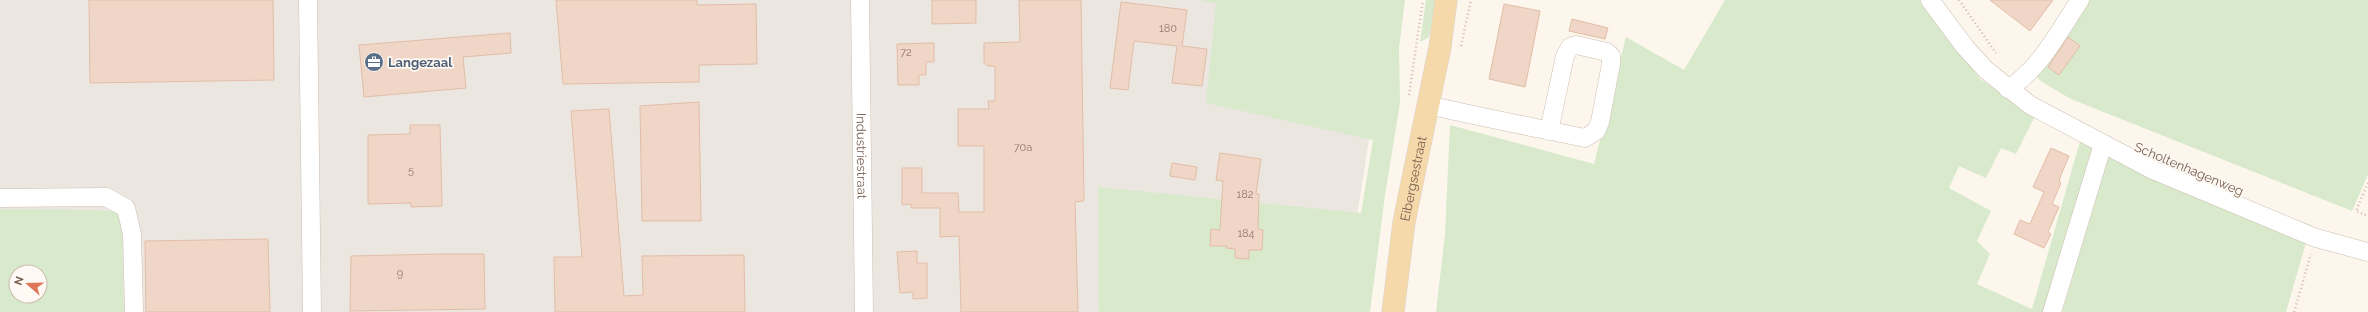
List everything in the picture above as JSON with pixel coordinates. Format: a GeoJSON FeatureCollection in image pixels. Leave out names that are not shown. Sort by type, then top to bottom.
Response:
{"type":"FeatureCollection","features":[{"type":"Feature","properties":{"kind":"main road","name":"Eibergsestraat"},"geometry":{"type":"LineString","coordinates":[[1393,312],[1404,222],[1440,47],[1446,0]]}},
{"type":"Feature","properties":{"kind":"main road","name":"Eibergsestraat"},"geometry":{"type":"LineString","coordinates":[[1440,47],[1454,0]]}},
{"type":"Feature","properties":{"kind":"street"},"geometry":{"type":"LineString","coordinates":[[308,0],[312,312]]}},
{"type":"Feature","properties":{"kind":"street","name":"Industriestraat"},"geometry":{"type":"LineString","coordinates":[[860,0],[864,312]]}},
{"type":"Feature","properties":{"kind":"street","name":"Scholtenhagenweg"},"geometry":{"type":"LineString","coordinates":[[1930,0],[1965,47],[1986,70],[2030,105],[2153,170],[2316,238],[2368,252]]}},
{"type":"Feature","properties":{"kind":"street"},"geometry":{"type":"LineString","coordinates":[[2008,89],[2018,83],[2038,61],[2080,0]]}},
{"type":"Feature","properties":{"kind":"street"},"geometry":{"type":"LineString","coordinates":[[1428,105],[1549,131],[1584,138],[1596,131],[1611,64],[1611,56],[1607,52],[1576,45],[1570,47],[1565,56],[1549,131]]}},
{"type":"Feature","properties":{"kind":"street"},"geometry":{"type":"LineString","coordinates":[[2052,312],[2103,144]]}},
{"type":"Feature","properties":{"kind":"street"},"geometry":{"type":"LineString","coordinates":[[0,198],[106,197],[126,208],[132,234],[134,312]]}},
{"type":"Feature","properties":{"kind":"path"},"geometry":{"type":"LineString","coordinates":[[1959,0],[2000,59]]}},
{"type":"Feature","properties":{"kind":"path"},"geometry":{"type":"LineString","coordinates":[[2368,183],[2356,211],[2368,216]]}},
{"type":"Feature","properties":{"kind":"path"},"geometry":{"type":"LineString","coordinates":[[2294,312],[2316,238]]}},
{"type":"Feature","properties":{"kind":"shaded area"},"geometry":{"type":"Polygon","coordinates":[[[0,0],[1272,0],[1386,31],[1342,312],[0,312],[0,0]]]}},
{"type":"Feature","properties":{"kind":"green space"},"geometry":{"type":"Polygon","coordinates":[[[1201,0],[1405,0],[1399,48],[1400,103],[1385,195],[1370,312],[1099,312],[1098,187],[1361,213],[1373,140],[1206,103],[1216,4],[1201,0]]]}},
{"type":"Feature","properties":{"kind":"green space"},"geometry":{"type":"Polygon","coordinates":[[[1426,0],[1437,0],[1429,37],[1420,42],[1426,0]]]}},
{"type":"Feature","properties":{"kind":"green space"},"geometry":{"type":"Polygon","coordinates":[[[1725,0],[1920,0],[1980,79],[2035,116],[2016,154],[2001,148],[1986,178],[1959,166],[1949,188],[1991,211],[1977,241],[1990,254],[1977,284],[2032,309],[2081,138],[2094,146],[2047,312],[1436,312],[1445,234],[1450,125],[1594,164],[1626,37],[1684,70],[1725,0]]]}},
{"type":"Feature","properties":{"kind":"green space"},"geometry":{"type":"Polygon","coordinates":[[[2088,0],[2368,0],[2368,174],[2352,211],[2071,99],[2042,82],[2033,73],[2088,0]]]}},
{"type":"Feature","properties":{"kind":"green space"},"geometry":{"type":"Polygon","coordinates":[[[2109,155],[2311,225],[2286,312],[2062,312],[2109,155]]]}},
{"type":"Feature","properties":{"kind":"green space"},"geometry":{"type":"Polygon","coordinates":[[[0,209],[98,210],[119,212],[122,230],[124,312],[0,312],[0,209]]]}},
{"type":"Feature","properties":{"kind":"building"},"geometry":{"type":"Polygon","coordinates":[[[89,0],[273,0],[274,80],[90,83],[89,0]]]}},
{"type":"Feature","properties":{"kind":"building"},"geometry":{"type":"Polygon","coordinates":[[[556,0],[697,0],[697,5],[756,4],[757,64],[699,65],[699,82],[563,84],[556,0]]]}},
{"type":"Feature","properties":{"kind":"building"},"geometry":{"type":"Polygon","coordinates":[[[932,0],[976,0],[976,23],[932,24],[932,0]]]}},
{"type":"Feature","properties":{"kind":"building"},"geometry":{"type":"Polygon","coordinates":[[[1019,0],[1081,0],[1084,201],[1075,202],[1078,312],[961,312],[959,236],[940,237],[940,208],[911,208],[911,204],[902,205],[902,168],[922,168],[922,193],[958,193],[959,212],[984,212],[984,146],[958,146],[958,109],[989,109],[988,101],[995,101],[995,66],[988,66],[984,63],[984,43],[1020,42],[1019,0]]]}},
{"type":"Feature","properties":{"kind":"building"},"geometry":{"type":"Polygon","coordinates":[[[1990,0],[2053,0],[2030,31],[1990,0]]]}},
{"type":"Feature","properties":{"kind":"building"},"geometry":{"type":"Polygon","coordinates":[[[1121,2],[1187,10],[1182,46],[1207,49],[1202,86],[1172,83],[1177,46],[1134,41],[1128,90],[1110,88],[1121,2]]]}},
{"type":"Feature","properties":{"kind":"building"},"geometry":{"type":"Polygon","coordinates":[[[1504,4],[1540,11],[1525,87],[1489,79],[1504,4]]]}},
{"type":"Feature","properties":{"kind":"building"},"geometry":{"type":"Polygon","coordinates":[[[1572,19],[1608,28],[1605,39],[1569,31],[1572,19]]]}},
{"type":"Feature","properties":{"kind":"building"},"geometry":{"type":"Polygon","coordinates":[[[510,33],[511,53],[463,57],[466,88],[364,97],[359,45],[510,33]]]}},
{"type":"Feature","properties":{"kind":"building"},"geometry":{"type":"Polygon","coordinates":[[[2068,37],[2080,46],[2059,75],[2048,67],[2068,37]]]}},
{"type":"Feature","properties":{"kind":"building"},"geometry":{"type":"Polygon","coordinates":[[[934,43],[934,62],[926,62],[926,75],[919,75],[919,85],[898,85],[897,44],[934,43]]]}},
{"type":"Feature","properties":{"kind":"building"},"geometry":{"type":"Polygon","coordinates":[[[699,102],[701,221],[642,221],[640,106],[699,102]]]}},
{"type":"Feature","properties":{"kind":"building"},"geometry":{"type":"Polygon","coordinates":[[[609,109],[624,296],[643,295],[642,256],[744,255],[745,312],[555,312],[554,257],[582,257],[571,111],[609,109]]]}},
{"type":"Feature","properties":{"kind":"building"},"geometry":{"type":"Polygon","coordinates":[[[410,125],[440,125],[442,206],[411,207],[411,203],[368,204],[368,135],[410,134],[410,125]]]}},
{"type":"Feature","properties":{"kind":"building"},"geometry":{"type":"Polygon","coordinates":[[[2051,148],[2069,156],[2061,175],[2059,182],[2061,183],[2052,204],[2059,207],[2048,232],[2051,234],[2044,248],[2014,234],[2020,220],[2030,224],[2044,192],[2033,187],[2051,148]]]}},
{"type":"Feature","properties":{"kind":"building"},"geometry":{"type":"Polygon","coordinates":[[[1220,153],[1261,159],[1256,194],[1259,194],[1258,229],[1263,230],[1262,250],[1249,250],[1249,259],[1235,258],[1235,249],[1226,248],[1227,246],[1210,246],[1211,229],[1220,230],[1223,181],[1216,180],[1220,153]]]}},
{"type":"Feature","properties":{"kind":"building"},"geometry":{"type":"Polygon","coordinates":[[[1172,163],[1197,167],[1195,180],[1170,176],[1172,163]]]}},
{"type":"Feature","properties":{"kind":"building"},"geometry":{"type":"Polygon","coordinates":[[[268,239],[270,312],[146,312],[145,241],[268,239]]]}},
{"type":"Feature","properties":{"kind":"building"},"geometry":{"type":"Polygon","coordinates":[[[917,251],[917,263],[927,263],[927,298],[913,299],[913,292],[900,293],[897,252],[917,251]]]}},
{"type":"Feature","properties":{"kind":"building"},"geometry":{"type":"Polygon","coordinates":[[[484,254],[485,309],[350,311],[351,256],[484,254]]]}},
{"type":"Feature","properties":{"kind":"place","name":"Langezaal"},"geometry":{"type":"Point","coordinates":[374,62]}}]}
